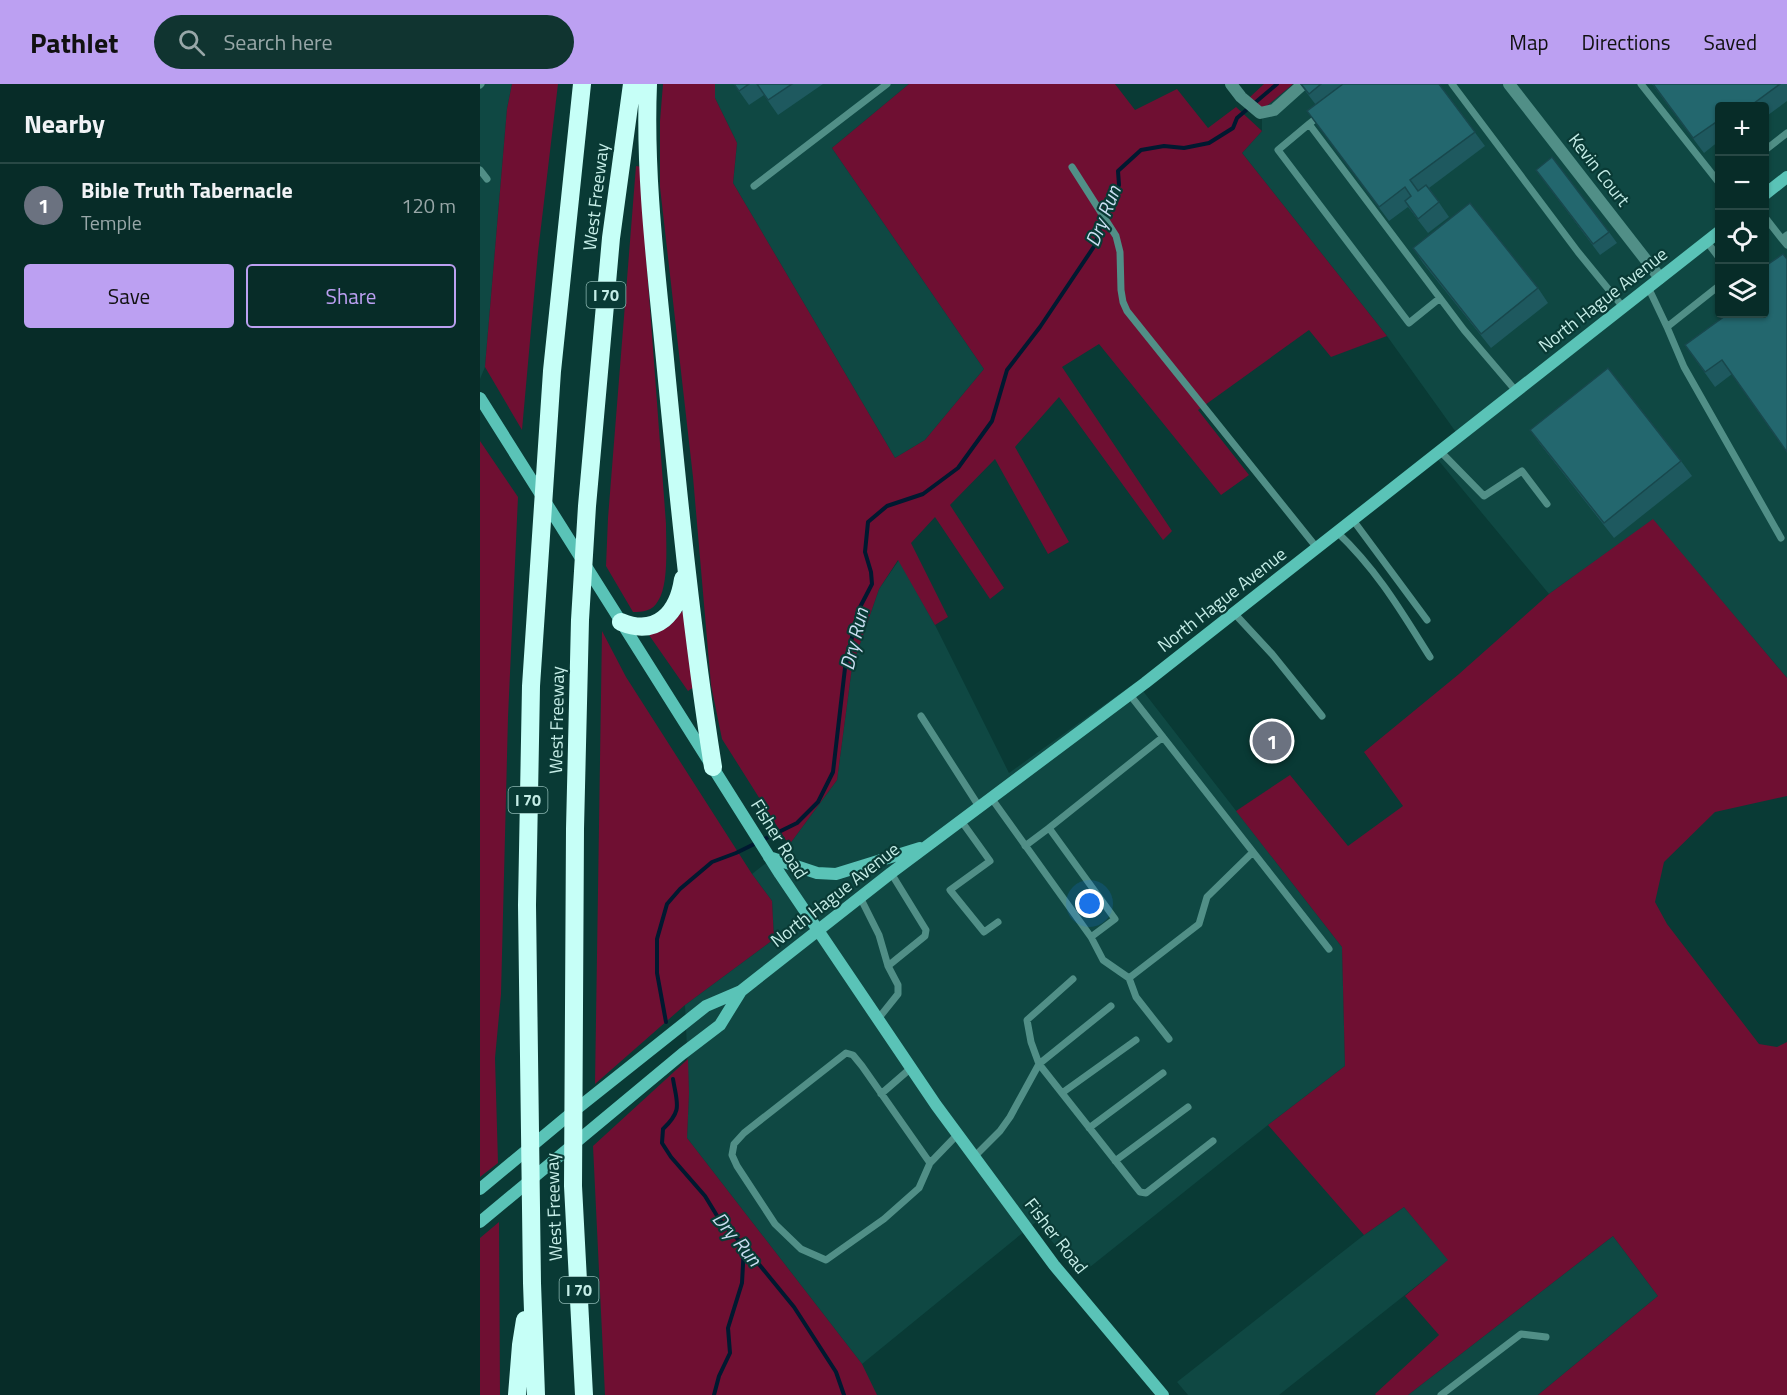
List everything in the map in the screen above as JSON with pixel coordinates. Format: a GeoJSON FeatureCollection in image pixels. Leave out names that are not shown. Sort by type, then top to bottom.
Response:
{"type":"FeatureCollection","features":[{"type":"Feature","properties":{"kind":"highway","name":"West Freeway"},"geometry":{"type":"LineString","coordinates":[[536,1395],[529,1110],[527,842],[531,686],[546,442],[582,84]]}},
{"type":"Feature","properties":{"kind":"highway","name":"West Freeway"},"geometry":{"type":"LineString","coordinates":[[584,1395],[573,1186],[575,829],[580,620],[586,506],[611,238],[632,84]]}},
{"type":"Feature","properties":{"kind":"highway"},"geometry":{"type":"LineString","coordinates":[[648,84],[650,191],[685,567],[713,767]]}},
{"type":"Feature","properties":{"kind":"highway"},"geometry":{"type":"LineString","coordinates":[[621,622],[640,627],[658,623],[666,617],[678,601],[685,567]]}},
{"type":"Feature","properties":{"kind":"highway"},"geometry":{"type":"LineString","coordinates":[[517,1395],[520,1345],[532,1283]]}},
{"type":"Feature","properties":{"kind":"main road"},"geometry":{"type":"LineString","coordinates":[[1769,191],[1787,177]]}},
{"type":"Feature","properties":{"kind":"main road","name":"North Hague Avenue"},"geometry":{"type":"LineString","coordinates":[[480,1189],[568,1115],[706,1006],[741,991],[891,873],[1130,695],[1715,235]]}},
{"type":"Feature","properties":{"kind":"main road","name":"Fisher Road"},"geometry":{"type":"LineString","coordinates":[[480,398],[769,857],[911,1068],[973,1158],[1054,1265],[1163,1395]]}},
{"type":"Feature","properties":{"kind":"main road"},"geometry":{"type":"LineString","coordinates":[[769,857],[817,873],[836,874],[931,844]]}},
{"type":"Feature","properties":{"kind":"main road","name":"North Hague Avenue"},"geometry":{"type":"LineString","coordinates":[[480,1222],[720,1025],[741,991]]}},
{"type":"Feature","properties":{"kind":"street"},"geometry":{"type":"LineString","coordinates":[[1231,84],[1241,97],[1260,113],[1274,110],[1303,84]]}},
{"type":"Feature","properties":{"kind":"street","name":"Kevin Court"},"geometry":{"type":"LineString","coordinates":[[1509,84],[1659,278]]}},
{"type":"Feature","properties":{"kind":"lane"},"geometry":{"type":"LineString","coordinates":[[754,186],[887,84]]}},
{"type":"Feature","properties":{"kind":"lane"},"geometry":{"type":"LineString","coordinates":[[1452,84],[1578,252],[1623,307]]}},
{"type":"Feature","properties":{"kind":"lane"},"geometry":{"type":"LineString","coordinates":[[1641,84],[1715,179]]}},
{"type":"Feature","properties":{"kind":"lane"},"geometry":{"type":"LineString","coordinates":[[1326,111],[1278,150],[1409,323],[1440,298]]}},
{"type":"Feature","properties":{"kind":"lane"},"geometry":{"type":"LineString","coordinates":[[1309,124],[1440,298],[1516,391]]}},
{"type":"Feature","properties":{"kind":"lane"},"geometry":{"type":"LineString","coordinates":[[1769,147],[1787,133]]}},
{"type":"Feature","properties":{"kind":"lane"},"geometry":{"type":"LineString","coordinates":[[1072,167],[1116,236],[1120,252],[1121,290],[1127,311],[1317,548]]}},
{"type":"Feature","properties":{"kind":"lane"},"geometry":{"type":"LineString","coordinates":[[480,170],[487,179]]}},
{"type":"Feature","properties":{"kind":"lane"},"geometry":{"type":"LineString","coordinates":[[1769,221],[1785,239]]}},
{"type":"Feature","properties":{"kind":"lane"},"geometry":{"type":"LineString","coordinates":[[1707,242],[1715,253]]}},
{"type":"Feature","properties":{"kind":"lane"},"geometry":{"type":"LineString","coordinates":[[1648,287],[1684,367],[1781,537]]}},
{"type":"Feature","properties":{"kind":"lane"},"geometry":{"type":"LineString","coordinates":[[1666,327],[1715,288]]}},
{"type":"Feature","properties":{"kind":"lane"},"geometry":{"type":"LineString","coordinates":[[1440,451],[1484,496],[1522,471],[1547,504]]}},
{"type":"Feature","properties":{"kind":"lane"},"geometry":{"type":"LineString","coordinates":[[1353,520],[1427,620]]}},
{"type":"Feature","properties":{"kind":"lane"},"geometry":{"type":"LineString","coordinates":[[1337,532],[1357,551],[1382,581],[1430,657]]}},
{"type":"Feature","properties":{"kind":"lane"},"geometry":{"type":"LineString","coordinates":[[1234,614],[1272,654],[1322,716]]}},
{"type":"Feature","properties":{"kind":"lane"},"geometry":{"type":"LineString","coordinates":[[1130,695],[1329,949]]}},
{"type":"Feature","properties":{"kind":"lane"},"geometry":{"type":"LineString","coordinates":[[921,716],[980,808]]}},
{"type":"Feature","properties":{"kind":"lane"},"geometry":{"type":"LineString","coordinates":[[1025,846],[1163,737]]}},
{"type":"Feature","properties":{"kind":"lane"},"geometry":{"type":"LineString","coordinates":[[992,799],[1091,937],[1103,960],[1129,978],[1136,997],[1169,1039]]}},
{"type":"Feature","properties":{"kind":"lane"},"geometry":{"type":"LineString","coordinates":[[962,822],[990,861],[951,890],[984,932],[998,922]]}},
{"type":"Feature","properties":{"kind":"lane"},"geometry":{"type":"LineString","coordinates":[[1048,828],[1115,919],[1091,937]]}},
{"type":"Feature","properties":{"kind":"lane"},"geometry":{"type":"LineString","coordinates":[[1129,978],[1199,924],[1207,897],[1253,852]]}},
{"type":"Feature","properties":{"kind":"lane"},"geometry":{"type":"LineString","coordinates":[[888,966],[925,936],[926,930],[891,873]]}},
{"type":"Feature","properties":{"kind":"lane"},"geometry":{"type":"LineString","coordinates":[[860,897],[879,935],[888,966],[898,986],[898,994],[878,1019]]}},
{"type":"Feature","properties":{"kind":"lane"},"geometry":{"type":"LineString","coordinates":[[1073,980],[1027,1020],[1031,1042],[1038,1064],[1140,1192],[1146,1193],[1213,1141]]}},
{"type":"Feature","properties":{"kind":"lane"},"geometry":{"type":"LineString","coordinates":[[973,1158],[1000,1131],[1038,1064],[1111,1006]]}},
{"type":"Feature","properties":{"kind":"lane"},"geometry":{"type":"LineString","coordinates":[[1062,1093],[1136,1040]]}},
{"type":"Feature","properties":{"kind":"lane"},"geometry":{"type":"LineString","coordinates":[[930,1163],[862,1066],[853,1056],[846,1053],[744,1133],[734,1144],[732,1155],[776,1224],[801,1249],[826,1260],[884,1219],[919,1188],[930,1163],[957,1135]]}},
{"type":"Feature","properties":{"kind":"lane"},"geometry":{"type":"LineString","coordinates":[[881,1094],[911,1068]]}},
{"type":"Feature","properties":{"kind":"lane"},"geometry":{"type":"LineString","coordinates":[[1089,1128],[1163,1073]]}},
{"type":"Feature","properties":{"kind":"lane"},"geometry":{"type":"LineString","coordinates":[[1115,1161],[1188,1107]]}},
{"type":"Feature","properties":{"kind":"lane"},"geometry":{"type":"LineString","coordinates":[[1441,1395],[1521,1334],[1546,1337]]}},
{"type":"Feature","properties":{"kind":"shaded area"},"geometry":{"type":"Polygon","coordinates":[[[480,84],[512,84],[507,109],[485,367],[480,379],[480,84]]]}},
{"type":"Feature","properties":{"kind":"shaded area"},"geometry":{"type":"Polygon","coordinates":[[[512,84],[558,84],[538,252],[522,430],[485,367],[507,109],[512,84]]]}},
{"type":"Feature","properties":{"kind":"shaded area"},"geometry":{"type":"Polygon","coordinates":[[[663,84],[715,84],[715,98],[737,143],[733,183],[895,458],[925,440],[984,369],[832,148],[909,84],[1115,84],[1135,110],[1177,89],[1208,128],[1236,107],[1262,131],[1242,153],[1387,336],[1331,357],[1309,330],[1198,410],[1249,475],[1221,495],[1099,344],[1062,367],[1172,531],[1163,540],[1059,397],[1015,447],[1069,542],[1048,554],[995,459],[950,505],[1004,588],[990,599],[935,517],[911,543],[948,617],[935,625],[898,560],[879,589],[852,667],[837,780],[789,845],[722,739],[711,685],[693,477],[660,187],[660,121],[663,84]]]}},
{"type":"Feature","properties":{"kind":"shaded area"},"geometry":{"type":"Polygon","coordinates":[[[715,84],[909,84],[832,148],[984,369],[925,440],[895,458],[733,183],[737,143],[715,98],[715,84]]]}},
{"type":"Feature","properties":{"kind":"shaded area"},"geometry":{"type":"Polygon","coordinates":[[[1264,84],[1293,84],[1262,110],[1250,97],[1264,84]]]}},
{"type":"Feature","properties":{"kind":"shaded area"},"geometry":{"type":"Polygon","coordinates":[[[1293,84],[1787,84],[1787,678],[1653,520],[1549,594],[1434,455],[1458,435],[1387,336],[1242,153],[1262,131],[1262,110],[1293,84]]]}},
{"type":"Feature","properties":{"kind":"shaded area"},"geometry":{"type":"Polygon","coordinates":[[[636,166],[642,167],[643,214],[666,524],[666,553],[662,594],[650,609],[633,612],[606,566],[636,166]]]}},
{"type":"Feature","properties":{"kind":"shaded area"},"geometry":{"type":"Polygon","coordinates":[[[480,441],[518,497],[508,717],[501,994],[495,1058],[498,1163],[480,1177],[480,441]]]}},
{"type":"Feature","properties":{"kind":"shaded area"},"geometry":{"type":"Polygon","coordinates":[[[1653,519],[1787,678],[1787,796],[1715,812],[1664,862],[1655,902],[1667,924],[1759,1044],[1777,1047],[1787,1042],[1787,1395],[1538,1395],[1658,1296],[1613,1236],[1408,1395],[1376,1395],[1439,1335],[1405,1296],[1448,1260],[1404,1207],[1364,1235],[1268,1125],[1345,1066],[1342,947],[1236,811],[1290,775],[1348,846],[1403,806],[1364,752],[1459,674],[1549,594],[1653,519]]]}},
{"type":"Feature","properties":{"kind":"shaded area"},"geometry":{"type":"Polygon","coordinates":[[[899,560],[935,625],[1009,773],[1136,682],[1342,947],[1345,1066],[1080,1275],[1036,1222],[862,1364],[687,1138],[689,1093],[685,1005],[774,939],[772,901],[752,874],[789,845],[837,780],[852,667],[879,589],[899,560]]]}},
{"type":"Feature","properties":{"kind":"shaded area"},"geometry":{"type":"Polygon","coordinates":[[[684,609],[694,687],[688,691],[649,635],[669,626],[684,609]]]}},
{"type":"Feature","properties":{"kind":"shaded area"},"geometry":{"type":"Polygon","coordinates":[[[602,631],[626,677],[752,874],[772,901],[774,939],[685,1005],[595,1084],[602,631]]]}},
{"type":"Feature","properties":{"kind":"shaded area"},"geometry":{"type":"Polygon","coordinates":[[[688,1059],[687,1138],[862,1364],[877,1395],[605,1395],[593,1146],[688,1059]]]}},
{"type":"Feature","properties":{"kind":"shaded area"},"geometry":{"type":"Polygon","coordinates":[[[1404,1207],[1449,1260],[1279,1395],[1188,1395],[1177,1382],[1364,1235],[1404,1207]]]}},
{"type":"Feature","properties":{"kind":"shaded area"},"geometry":{"type":"Polygon","coordinates":[[[499,1222],[500,1395],[480,1395],[480,1238],[499,1222]]]}},
{"type":"Feature","properties":{"kind":"shaded area"},"geometry":{"type":"Polygon","coordinates":[[[1613,1236],[1658,1296],[1538,1395],[1408,1395],[1613,1236]]]}},
{"type":"Feature","properties":{"kind":"building"},"geometry":{"type":"Polygon","coordinates":[[[734,84],[749,84],[739,91],[734,84]]]}},
{"type":"Feature","properties":{"kind":"building"},"geometry":{"type":"Polygon","coordinates":[[[757,84],[792,84],[768,100],[757,84]]]}},
{"type":"Feature","properties":{"kind":"building"},"geometry":{"type":"Polygon","coordinates":[[[1301,84],[1321,84],[1309,94],[1301,84]]]}},
{"type":"Feature","properties":{"kind":"building"},"geometry":{"type":"Polygon","coordinates":[[[1343,84],[1439,84],[1475,132],[1410,180],[1418,191],[1426,185],[1439,202],[1418,219],[1405,201],[1411,196],[1405,187],[1379,207],[1307,111],[1343,84]]]}},
{"type":"Feature","properties":{"kind":"building"},"geometry":{"type":"Polygon","coordinates":[[[1653,84],[1780,84],[1755,102],[1715,102],[1715,123],[1693,138],[1653,84]]]}},
{"type":"Feature","properties":{"kind":"building"},"geometry":{"type":"Polygon","coordinates":[[[1552,157],[1609,232],[1593,244],[1536,170],[1552,157]]]}},
{"type":"Feature","properties":{"kind":"building"},"geometry":{"type":"Polygon","coordinates":[[[1470,203],[1538,288],[1481,334],[1413,248],[1470,203]]]}},
{"type":"Feature","properties":{"kind":"building"},"geometry":{"type":"Polygon","coordinates":[[[1783,254],[1787,259],[1787,452],[1722,360],[1705,372],[1685,345],[1722,318],[1769,318],[1769,264],[1783,254]]]}},
{"type":"Feature","properties":{"kind":"building"},"geometry":{"type":"Polygon","coordinates":[[[1608,368],[1681,461],[1604,523],[1530,430],[1608,368]]]}},
{"type":"Feature","properties":{"kind":"waterway","name":"Dry Run"},"geometry":{"type":"LineString","coordinates":[[666,1022],[657,973],[657,939],[667,904],[680,889],[712,862],[736,853],[797,823],[818,802],[833,772],[845,668],[858,611],[872,584],[865,552],[868,522],[887,506],[923,494],[958,468],[992,421],[1007,370],[1040,327],[1095,245],[1105,211],[1119,185],[1118,171],[1141,150],[1164,146],[1184,148],[1209,143],[1233,128],[1237,118],[1277,84]]}},
{"type":"Feature","properties":{"kind":"waterway","name":"Dry Run"},"geometry":{"type":"LineString","coordinates":[[673,1079],[677,1106],[674,1117],[663,1129],[662,1143],[671,1157],[705,1196],[719,1219],[794,1307],[836,1372],[844,1395]]}},
{"type":"Feature","properties":{"kind":"waterway"},"geometry":{"type":"LineString","coordinates":[[714,1395],[719,1376],[730,1353],[728,1328],[742,1283],[744,1246]]}},
{"type":"Feature","properties":{"kind":"place","name":"Bible Truth Tabernacle"},"geometry":{"type":"Point","coordinates":[1272,741]}}]}
